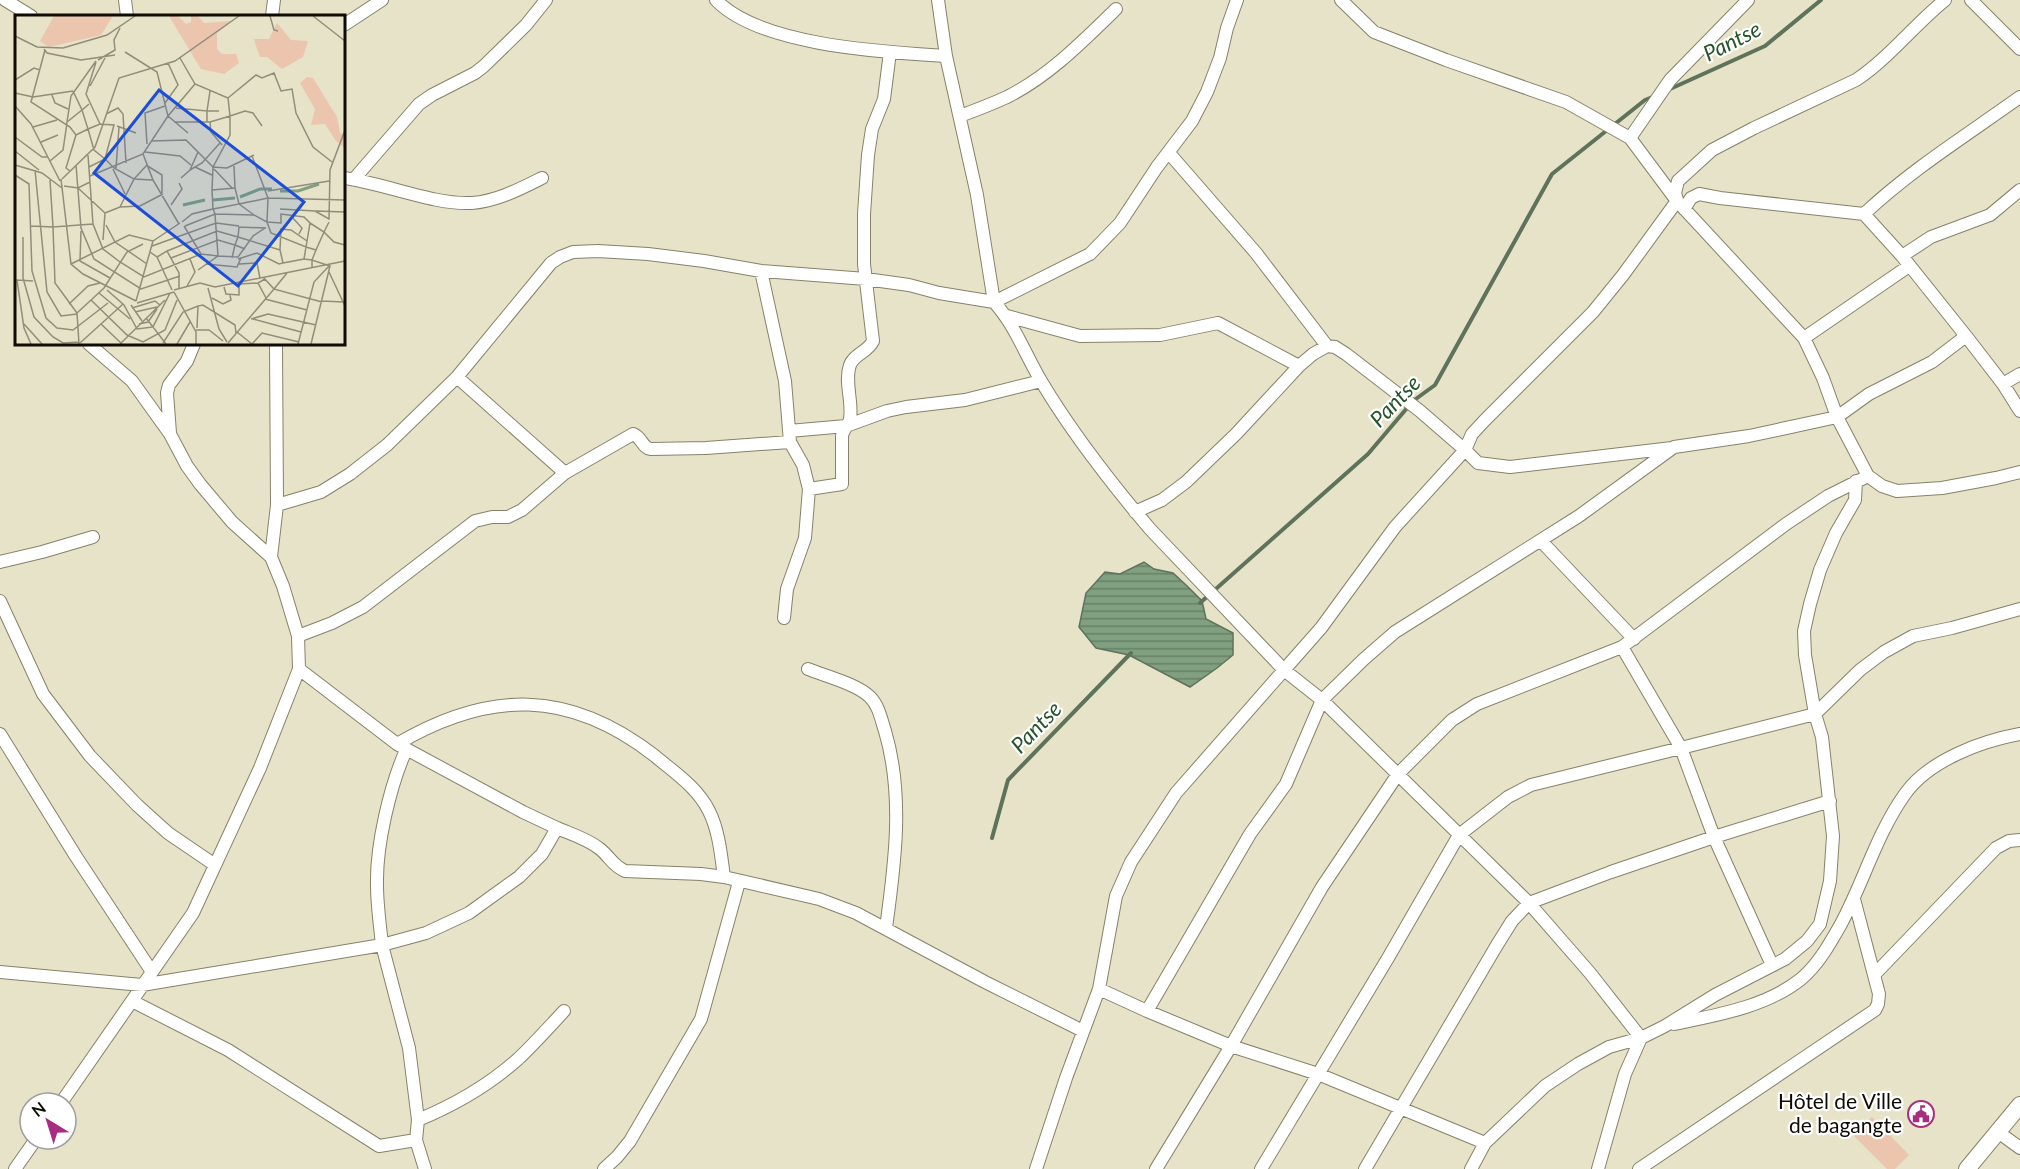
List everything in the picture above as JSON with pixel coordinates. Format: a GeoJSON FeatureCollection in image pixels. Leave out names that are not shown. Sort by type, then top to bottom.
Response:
{"type":"FeatureCollection","features":[{"type":"Feature","properties":{"kind":"street"},"geometry":{"type":"LineString","coordinates":[[5,0],[29,15]]}},
{"type":"Feature","properties":{"kind":"street"},"geometry":{"type":"LineString","coordinates":[[124,0],[127,15]]}},
{"type":"Feature","properties":{"kind":"street"},"geometry":{"type":"LineString","coordinates":[[272,15],[274,0]]}},
{"type":"Feature","properties":{"kind":"street"},"geometry":{"type":"LineString","coordinates":[[345,24],[382,0]]}},
{"type":"Feature","properties":{"kind":"street"},"geometry":{"type":"LineString","coordinates":[[349,179],[419,104],[484,66],[526,25],[546,0]]}},
{"type":"Feature","properties":{"kind":"street"},"geometry":{"type":"LineString","coordinates":[[716,0],[724,9],[742,20],[827,45],[946,56]]}},
{"type":"Feature","properties":{"kind":"street"},"geometry":{"type":"LineString","coordinates":[[938,0],[946,56],[977,195],[994,302],[1007,316],[1041,381],[1099,465],[1150,530],[1284,670],[1322,700],[1529,903],[1590,973],[1641,1038]]}},
{"type":"Feature","properties":{"kind":"street"},"geometry":{"type":"LineString","coordinates":[[277,505],[321,492],[350,474],[387,445],[458,377],[551,263],[560,256],[573,252],[598,251],[648,254],[761,271],[866,279],[994,302],[1090,254],[1120,223],[1192,120],[1221,58],[1227,28],[1237,0]]}},
{"type":"Feature","properties":{"kind":"street"},"geometry":{"type":"LineString","coordinates":[[1341,0],[1374,32],[1566,102],[1630,138],[1681,205],[1804,338],[1862,478],[1855,500],[1836,533],[1820,570],[1804,631],[1805,655],[1815,714],[1822,737],[1833,836],[1830,881],[1820,924],[1807,941],[1785,959],[1715,995],[1665,1026],[1641,1038],[1609,1047],[1545,1086],[1485,1143],[1471,1169]]}},
{"type":"Feature","properties":{"kind":"street"},"geometry":{"type":"LineString","coordinates":[[1630,138],[1670,80],[1748,0]]}},
{"type":"Feature","properties":{"kind":"street"},"geometry":{"type":"LineString","coordinates":[[1681,205],[1675,194],[1678,181],[1712,150],[1856,80],[1868,72],[1945,0]]}},
{"type":"Feature","properties":{"kind":"street"},"geometry":{"type":"LineString","coordinates":[[1971,0],[2020,49]]}},
{"type":"Feature","properties":{"kind":"street"},"geometry":{"type":"LineString","coordinates":[[960,116],[1008,97],[1041,76],[1070,54],[1116,9]]}},
{"type":"Feature","properties":{"kind":"street"},"geometry":{"type":"LineString","coordinates":[[809,489],[842,484],[842,436],[850,419],[849,368],[853,359],[873,341],[866,279],[864,214],[872,129],[884,99],[890,52]]}},
{"type":"Feature","properties":{"kind":"street"},"geometry":{"type":"LineString","coordinates":[[1864,214],[1892,187],[1922,164],[2020,97]]}},
{"type":"Feature","properties":{"kind":"street"},"geometry":{"type":"LineString","coordinates":[[1169,153],[1256,253],[1327,346]]}},
{"type":"Feature","properties":{"kind":"street"},"geometry":{"type":"LineString","coordinates":[[349,179],[441,200],[472,203],[504,196],[542,178]]}},
{"type":"Feature","properties":{"kind":"street"},"geometry":{"type":"LineString","coordinates":[[1804,338],[1906,261],[1931,237],[1990,215],[2014,201],[2020,190]]}},
{"type":"Feature","properties":{"kind":"street"},"geometry":{"type":"LineString","coordinates":[[1036,1169],[1100,988],[1116,896],[1131,862],[1176,793],[1321,627],[1395,527],[1465,450],[1472,434],[1593,312],[1681,205],[1699,194],[1864,214],[1906,261],[1966,336],[2003,384],[2020,411]]}},
{"type":"Feature","properties":{"kind":"street"},"geometry":{"type":"LineString","coordinates":[[761,271],[785,381],[790,437],[803,465],[809,489],[805,538],[787,589],[784,618]]}},
{"type":"Feature","properties":{"kind":"street"},"geometry":{"type":"LineString","coordinates":[[1007,316],[1080,336],[1160,335],[1218,323],[1299,366]]}},
{"type":"Feature","properties":{"kind":"street"},"geometry":{"type":"LineString","coordinates":[[1136,512],[1162,500],[1186,482],[1236,434],[1299,366],[1327,346],[1335,347],[1346,354],[1420,411],[1478,463],[1510,467],[1674,447],[1837,417],[1869,394],[1932,362],[1966,336]]}},
{"type":"Feature","properties":{"kind":"street"},"geometry":{"type":"LineString","coordinates":[[69,1091],[193,913],[260,768],[299,669],[298,636],[283,586],[271,557],[232,522],[200,484],[187,466],[170,434],[132,381],[90,345]]}},
{"type":"Feature","properties":{"kind":"street"},"geometry":{"type":"LineString","coordinates":[[170,434],[167,393],[169,385],[187,361],[194,345]]}},
{"type":"Feature","properties":{"kind":"street"},"geometry":{"type":"LineString","coordinates":[[271,557],[277,505],[276,345]]}},
{"type":"Feature","properties":{"kind":"street"},"geometry":{"type":"LineString","coordinates":[[2003,384],[2020,374]]}},
{"type":"Feature","properties":{"kind":"street"},"geometry":{"type":"LineString","coordinates":[[458,377],[565,473]]}},
{"type":"Feature","properties":{"kind":"street"},"geometry":{"type":"LineString","coordinates":[[298,636],[332,623],[363,607],[475,521],[492,517],[508,517],[522,510],[565,473],[633,434],[651,449],[706,448],[790,437],[846,426],[906,406],[965,400],[1041,381]]}},
{"type":"Feature","properties":{"kind":"street"},"geometry":{"type":"LineString","coordinates":[[1147,1011],[1250,834],[1286,784],[1322,700],[1395,632],[1579,516],[1674,447]]}},
{"type":"Feature","properties":{"kind":"street"},"geometry":{"type":"LineString","coordinates":[[1156,1169],[1231,1046],[1322,887],[1398,774],[1452,720],[1476,704],[1622,647],[1786,524],[1828,496],[1862,478],[1897,491],[1942,488],[2020,472]]}},
{"type":"Feature","properties":{"kind":"street"},"geometry":{"type":"LineString","coordinates":[[0,562],[93,537]]}},
{"type":"Feature","properties":{"kind":"street"},"geometry":{"type":"LineString","coordinates":[[1541,541],[1634,639]]}},
{"type":"Feature","properties":{"kind":"street"},"geometry":{"type":"LineString","coordinates":[[0,601],[43,694],[90,756],[136,805],[168,833],[215,865]]}},
{"type":"Feature","properties":{"kind":"street"},"geometry":{"type":"LineString","coordinates":[[1261,1169],[1459,835],[1508,797],[1531,785],[1815,714],[1860,670],[1884,652],[1913,636],[2020,609]]}},
{"type":"Feature","properties":{"kind":"street"},"geometry":{"type":"LineString","coordinates":[[1622,647],[1681,748],[1714,837],[1772,965]]}},
{"type":"Feature","properties":{"kind":"street"},"geometry":{"type":"LineString","coordinates":[[299,669],[402,747],[596,847],[618,868],[625,871],[724,877],[819,899],[856,913],[1083,1031]]}},
{"type":"Feature","properties":{"kind":"street"},"geometry":{"type":"LineString","coordinates":[[808,669],[868,695],[874,701],[882,720],[890,748],[896,806],[894,867],[886,928]]}},
{"type":"Feature","properties":{"kind":"street"},"geometry":{"type":"LineString","coordinates":[[425,1169],[416,1140],[418,1120],[409,1048],[382,945],[377,886],[377,869],[392,786],[402,747],[424,729],[443,720],[494,706],[534,704],[570,710],[598,721],[644,748],[692,786],[709,811],[719,842],[724,877]]}},
{"type":"Feature","properties":{"kind":"street"},"geometry":{"type":"LineString","coordinates":[[0,734],[68,845],[152,972]]}},
{"type":"Feature","properties":{"kind":"street"},"geometry":{"type":"LineString","coordinates":[[1665,1026],[1734,1011],[1772,997],[1802,978],[1825,952],[1854,899],[1893,813],[1907,791],[1928,772],[1955,755],[1977,745],[2020,734]]}},
{"type":"Feature","properties":{"kind":"street"},"geometry":{"type":"LineString","coordinates":[[1365,1169],[1497,945],[1512,921],[1529,903],[1714,837],[1830,801]]}},
{"type":"Feature","properties":{"kind":"street"},"geometry":{"type":"LineString","coordinates":[[0,972],[142,985],[382,945],[426,933],[469,913],[519,877],[542,854],[557,828]]}},
{"type":"Feature","properties":{"kind":"street"},"geometry":{"type":"LineString","coordinates":[[1874,975],[1996,848],[2009,841],[2020,840]]}},
{"type":"Feature","properties":{"kind":"street"},"geometry":{"type":"LineString","coordinates":[[604,1169],[630,1141],[701,1019],[740,882]]}},
{"type":"Feature","properties":{"kind":"street"},"geometry":{"type":"LineString","coordinates":[[1639,1169],[1869,1016],[1878,1004],[1879,994],[1854,899]]}},
{"type":"Feature","properties":{"kind":"street"},"geometry":{"type":"LineString","coordinates":[[1100,988],[1147,1011],[1231,1046],[1318,1074],[1485,1143]]}},
{"type":"Feature","properties":{"kind":"street"},"geometry":{"type":"LineString","coordinates":[[132,1001],[228,1050],[379,1146],[416,1140]]}},
{"type":"Feature","properties":{"kind":"street"},"geometry":{"type":"LineString","coordinates":[[418,1120],[438,1112],[487,1084],[518,1059],[564,1011]]}},
{"type":"Feature","properties":{"kind":"street"},"geometry":{"type":"LineString","coordinates":[[1598,1169],[1625,1074],[1641,1038]]}},
{"type":"Feature","properties":{"kind":"street"},"geometry":{"type":"LineString","coordinates":[[1967,1169],[2020,1105]]}},
{"type":"Feature","properties":{"kind":"street"},"geometry":{"type":"LineString","coordinates":[[1998,1132],[2019,1145]]}},
{"type":"Feature","properties":{"kind":"street"},"geometry":{"type":"LineString","coordinates":[[15,1169],[28,1151]]}},
{"type":"Feature","properties":{"kind":"shaded area"},"geometry":{"type":"Polygon","coordinates":[[[1144,562],[1154,569],[1173,573],[1202,601],[1206,619],[1233,633],[1233,655],[1190,687],[1129,655],[1096,648],[1079,627],[1086,593],[1105,572],[1120,574],[1144,562]]]}},
{"type":"Feature","properties":{"kind":"shaded area"},"geometry":{"type":"Polygon","coordinates":[[[1872,1117],[1909,1155],[1895,1169],[1887,1169],[1853,1135],[1872,1117]]]}},
{"type":"Feature","properties":{"kind":"waterway","name":"Pantse"},"geometry":{"type":"LineString","coordinates":[[1670,89],[1765,46],[1821,0]]}},
{"type":"Feature","properties":{"kind":"waterway","name":"Pantse"},"geometry":{"type":"LineString","coordinates":[[1200,603],[1368,454],[1413,401],[1435,385],[1552,174],[1645,100],[1655,96]]}},
{"type":"Feature","properties":{"kind":"waterway","name":"Pantse"},"geometry":{"type":"LineString","coordinates":[[992,838],[1008,780],[1131,653]]}},
{"type":"Feature","properties":{"kind":"place","name":"Hôtel de Ville de bagangte"},"geometry":{"type":"Point","coordinates":[1921,1114]}}]}
